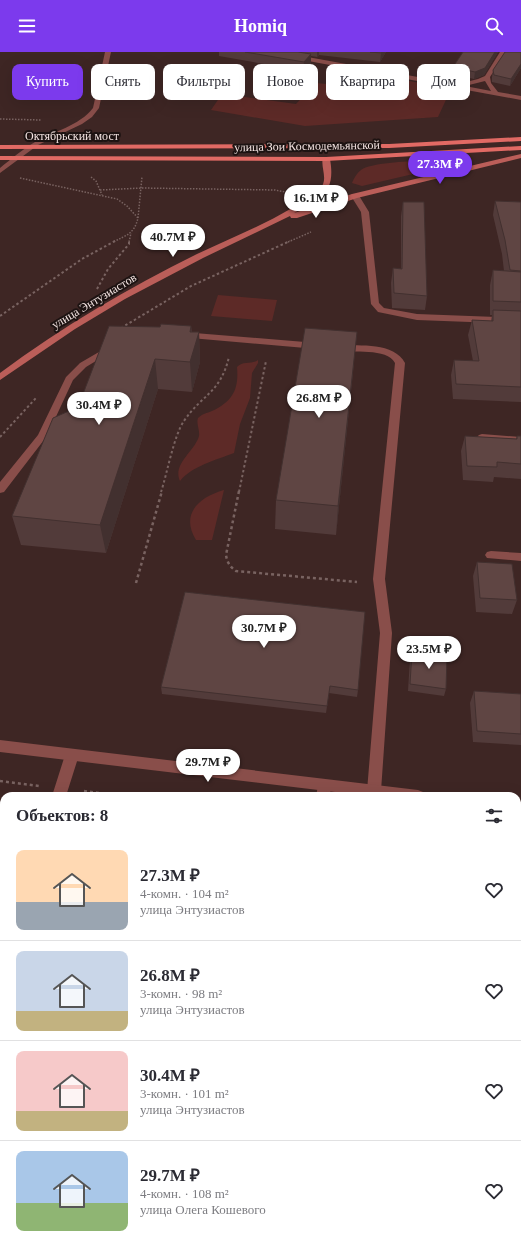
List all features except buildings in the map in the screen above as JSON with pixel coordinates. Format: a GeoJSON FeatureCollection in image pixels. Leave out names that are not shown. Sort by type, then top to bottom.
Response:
{"type":"FeatureCollection","features":[{"type":"Feature","properties":{"kind":"main road","name":"улица Зои Космодемьянской"},"geometry":{"type":"LineString","coordinates":[[144,147],[324,147],[447,144],[521,139]]}},
{"type":"Feature","properties":{"kind":"main road","name":"Октябрьский мост"},"geometry":{"type":"LineString","coordinates":[[0,147],[144,147]]}},
{"type":"Feature","properties":{"kind":"main road"},"geometry":{"type":"LineString","coordinates":[[324,147],[326,158]]}},
{"type":"Feature","properties":{"kind":"main road","name":"улица Зои Космодемьянской"},"geometry":{"type":"LineString","coordinates":[[142,158],[326,158],[521,148]]}},
{"type":"Feature","properties":{"kind":"main road","name":"улица Энтузиастов"},"geometry":{"type":"LineString","coordinates":[[0,377],[26,357],[87,316],[135,289],[202,255],[271,224],[355,196],[521,156]]}},
{"type":"Feature","properties":{"kind":"main road","name":"Октябрьский мост"},"geometry":{"type":"LineString","coordinates":[[0,158],[142,158]]}},
{"type":"Feature","properties":{"kind":"main road","name":"улица Энтузиастов"},"geometry":{"type":"LineString","coordinates":[[271,224],[303,205],[322,190],[328,179],[326,158]]}},
{"type":"Feature","properties":{"kind":"street"},"geometry":{"type":"LineString","coordinates":[[0,171],[36,144],[80,123],[90,116],[96,108],[108,52]]}},
{"type":"Feature","properties":{"kind":"street"},"geometry":{"type":"LineString","coordinates":[[273,52],[417,78]]}},
{"type":"Feature","properties":{"kind":"street"},"geometry":{"type":"LineString","coordinates":[[470,83],[480,81],[487,77],[503,52]]}},
{"type":"Feature","properties":{"kind":"street"},"geometry":{"type":"LineString","coordinates":[[487,77],[488,83],[496,93]]}},
{"type":"Feature","properties":{"kind":"street"},"geometry":{"type":"LineString","coordinates":[[470,88],[521,98]]}},
{"type":"Feature","properties":{"kind":"street"},"geometry":{"type":"LineString","coordinates":[[355,196],[365,212],[375,304],[381,310],[417,317],[521,321]]}},
{"type":"Feature","properties":{"kind":"street"},"geometry":{"type":"LineString","coordinates":[[171,335],[388,352],[400,359],[379,584],[386,621],[386,633],[374,791]]}},
{"type":"Feature","properties":{"kind":"street"},"geometry":{"type":"LineString","coordinates":[[0,489],[42,436],[69,379],[83,365],[119,344]]}},
{"type":"Feature","properties":{"kind":"street"},"geometry":{"type":"LineString","coordinates":[[482,437],[521,440]]}},
{"type":"Feature","properties":{"kind":"street"},"geometry":{"type":"LineString","coordinates":[[491,555],[521,557]]}},
{"type":"Feature","properties":{"kind":"street"},"geometry":{"type":"LineString","coordinates":[[0,746],[72,754],[324,791],[383,792]]}},
{"type":"Feature","properties":{"kind":"street"},"geometry":{"type":"LineString","coordinates":[[60,792],[72,754]]}},
{"type":"Feature","properties":{"kind":"path"},"geometry":{"type":"LineString","coordinates":[[15,178],[116,199],[127,206],[138,218]]}},
{"type":"Feature","properties":{"kind":"path"},"geometry":{"type":"LineString","coordinates":[[102,195],[100,190],[142,188],[275,190],[287,193]]}},
{"type":"Feature","properties":{"kind":"path"},"geometry":{"type":"LineString","coordinates":[[0,316],[82,260],[131,233],[136,227],[142,188]]}},
{"type":"Feature","properties":{"kind":"path"},"geometry":{"type":"LineString","coordinates":[[117,330],[191,286],[311,232]]}},
{"type":"Feature","properties":{"kind":"path"},"geometry":{"type":"LineString","coordinates":[[96,290],[108,269],[129,244],[131,233]]}},
{"type":"Feature","properties":{"kind":"path"},"geometry":{"type":"LineString","coordinates":[[136,583],[179,429],[188,414],[220,382],[226,370],[234,340]]}},
{"type":"Feature","properties":{"kind":"path"},"geometry":{"type":"LineString","coordinates":[[270,343],[226,555],[227,560],[236,571],[379,584]]}},
{"type":"Feature","properties":{"kind":"path"},"geometry":{"type":"LineString","coordinates":[[0,437],[41,393]]}},
{"type":"Feature","properties":{"kind":"shaded area"},"geometry":{"type":"Polygon","coordinates":[[[409,81],[417,82],[417,100],[446,100],[438,117],[305,126],[211,110],[218,100],[245,100],[245,97],[253,98],[253,100],[266,100],[296,104],[300,100],[318,100],[318,83],[326,84],[326,100],[409,100],[409,81]]]}},
{"type":"Feature","properties":{"kind":"shaded area"},"geometry":{"type":"Polygon","coordinates":[[[407,161],[444,164],[443,167],[362,186],[352,183],[361,170],[372,166],[407,161]]]}},
{"type":"Feature","properties":{"kind":"shaded area"},"geometry":{"type":"Polygon","coordinates":[[[218,295],[277,300],[272,321],[211,316],[218,295]]]}},
{"type":"Feature","properties":{"kind":"shaded area"},"geometry":{"type":"Polygon","coordinates":[[[258,360],[258,363],[252,373],[250,398],[240,424],[234,453],[198,467],[180,481],[178,475],[181,463],[197,442],[199,436],[197,422],[198,418],[219,407],[230,398],[236,388],[237,367],[239,365],[258,360]]]}},
{"type":"Feature","properties":{"kind":"shaded area"},"geometry":{"type":"Polygon","coordinates":[[[224,490],[212,540],[196,540],[190,522],[191,515],[200,502],[215,493],[224,490]]]}}]}
